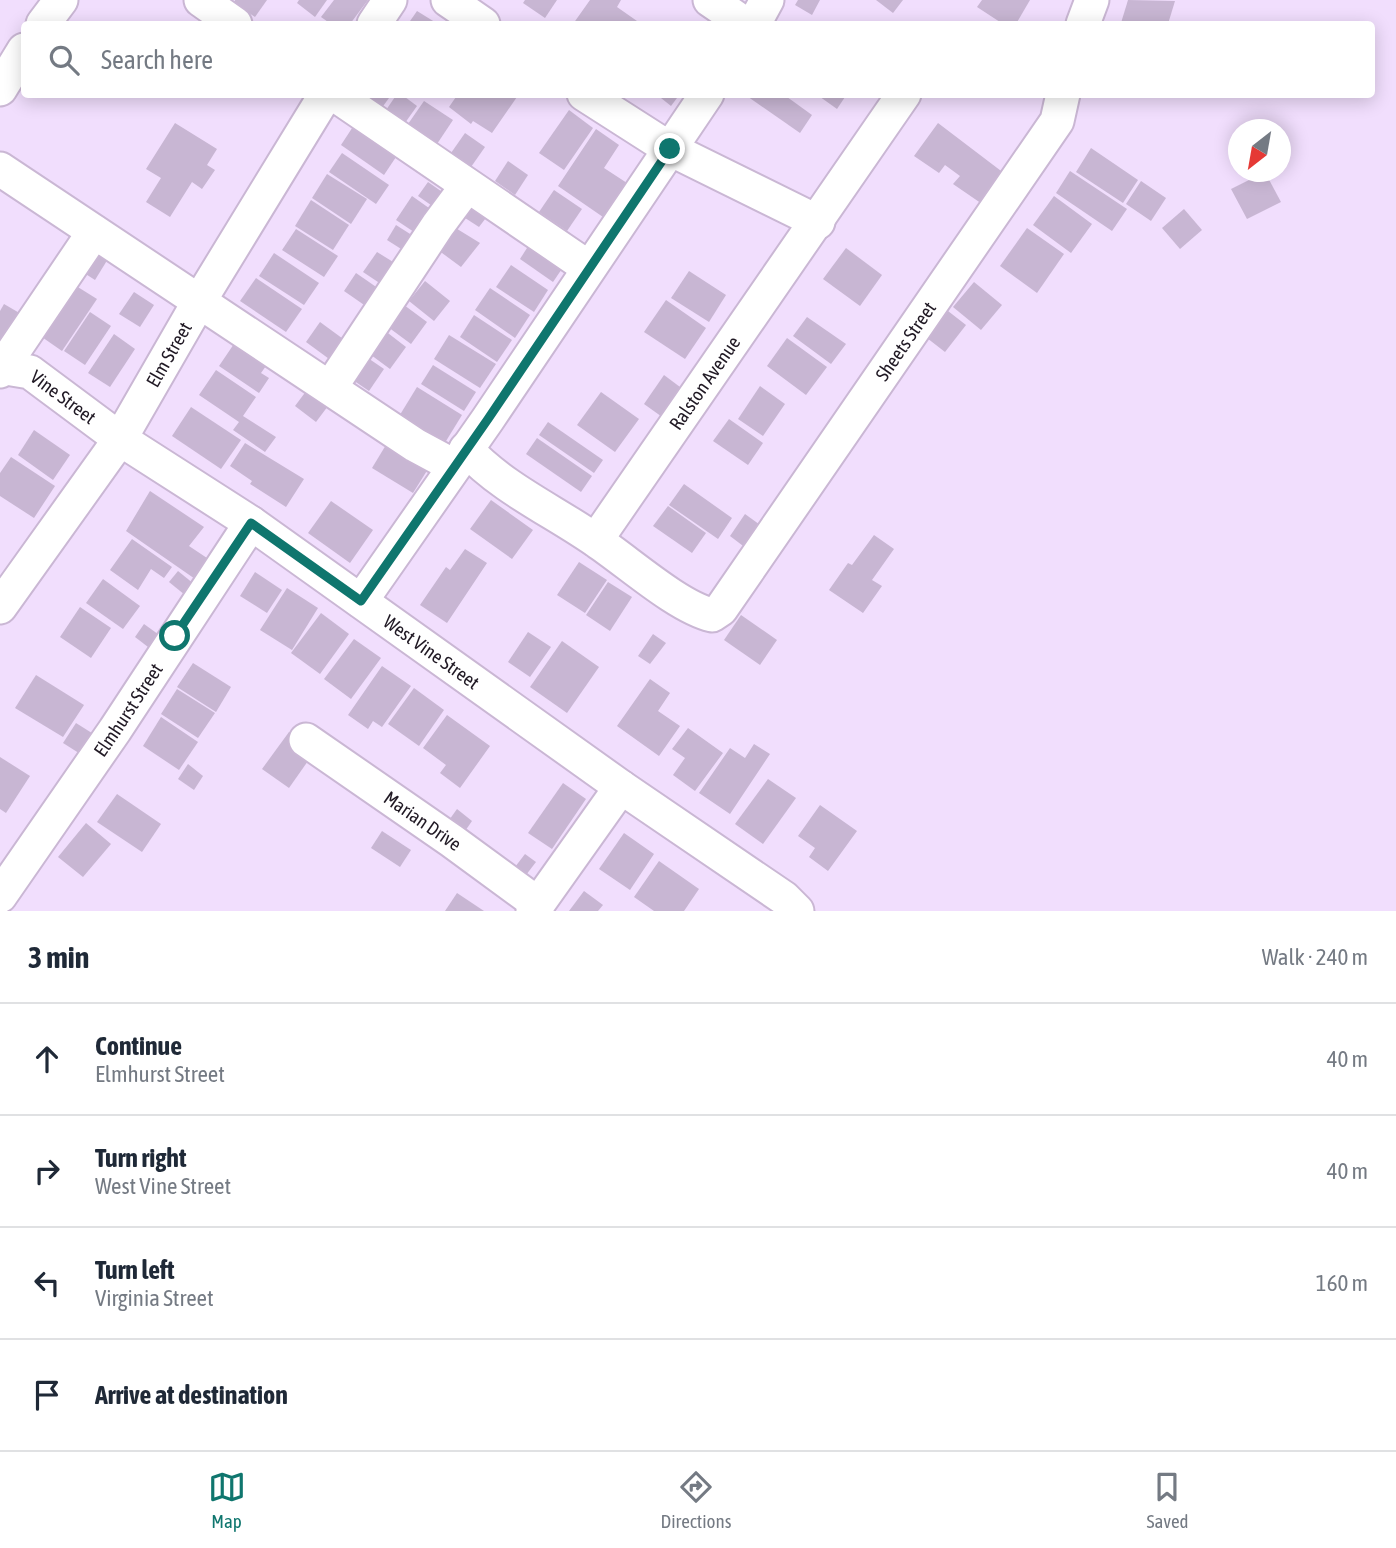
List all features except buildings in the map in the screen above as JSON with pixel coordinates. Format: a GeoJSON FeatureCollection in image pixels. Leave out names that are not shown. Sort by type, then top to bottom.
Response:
{"type":"FeatureCollection","features":[{"type":"Feature","properties":{"kind":"street"},"geometry":{"type":"LineString","coordinates":[[45,21],[61,0]]}},
{"type":"Feature","properties":{"kind":"street"},"geometry":{"type":"LineString","coordinates":[[201,0],[231,21]]}},
{"type":"Feature","properties":{"kind":"street"},"geometry":{"type":"LineString","coordinates":[[376,21],[390,0]]}},
{"type":"Feature","properties":{"kind":"street"},"geometry":{"type":"LineString","coordinates":[[448,0],[479,21]]}},
{"type":"Feature","properties":{"kind":"street"},"geometry":{"type":"LineString","coordinates":[[710,0],[742,21]]}},
{"type":"Feature","properties":{"kind":"street"},"geometry":{"type":"LineString","coordinates":[[756,21],[767,0]]}},
{"type":"Feature","properties":{"kind":"street"},"geometry":{"type":"LineString","coordinates":[[1084,21],[1092,0]]}},
{"type":"Feature","properties":{"kind":"street"},"geometry":{"type":"LineString","coordinates":[[0,89],[14,53]]}},
{"type":"Feature","properties":{"kind":"street","name":"Elm Street"},"geometry":{"type":"LineString","coordinates":[[0,607],[120,439],[200,300],[324,98]]}},
{"type":"Feature","properties":{"kind":"street"},"geometry":{"type":"LineString","coordinates":[[340,98],[589,268]]}},
{"type":"Feature","properties":{"kind":"street"},"geometry":{"type":"LineString","coordinates":[[590,98],[670,149],[818,222]]}},
{"type":"Feature","properties":{"kind":"street"},"geometry":{"type":"LineString","coordinates":[[361,601],[704,98]]}},
{"type":"Feature","properties":{"kind":"street","name":"Ralston Avenue"},"geometry":{"type":"LineString","coordinates":[[596,540],[901,98]]}},
{"type":"Feature","properties":{"kind":"street","name":"Sheets Street"},"geometry":{"type":"LineString","coordinates":[[596,540],[700,612],[712,615],[721,609],[1057,121],[1062,98]]}},
{"type":"Feature","properties":{"kind":"street"},"geometry":{"type":"LineString","coordinates":[[0,169],[415,445],[460,458],[485,470],[596,540]]}},
{"type":"Feature","properties":{"kind":"street"},"geometry":{"type":"LineString","coordinates":[[330,388],[438,225],[467,186]]}},
{"type":"Feature","properties":{"kind":"street"},"geometry":{"type":"LineString","coordinates":[[1,369],[94,232]]}},
{"type":"Feature","properties":{"kind":"street","name":"Vine Street"},"geometry":{"type":"LineString","coordinates":[[1,369],[30,372],[120,439]]}},
{"type":"Feature","properties":{"kind":"street","name":"West Vine Street"},"geometry":{"type":"LineString","coordinates":[[120,439],[251,523],[621,787],[784,898],[796,911]]}},
{"type":"Feature","properties":{"kind":"street","name":"Elmhurst Street"},"geometry":{"type":"LineString","coordinates":[[0,895],[115,730],[251,523]]}},
{"type":"Feature","properties":{"kind":"street","name":"Marian Drive"},"geometry":{"type":"LineString","coordinates":[[306,740],[452,841],[535,908]]}},
{"type":"Feature","properties":{"kind":"street"},"geometry":{"type":"LineString","coordinates":[[535,908],[621,787]]}},
{"type":"Feature","properties":{"kind":"route"},"geometry":{"type":"LineString","coordinates":[[175,636],[251,523],[361,601],[488,419],[670,149]]}}]}
